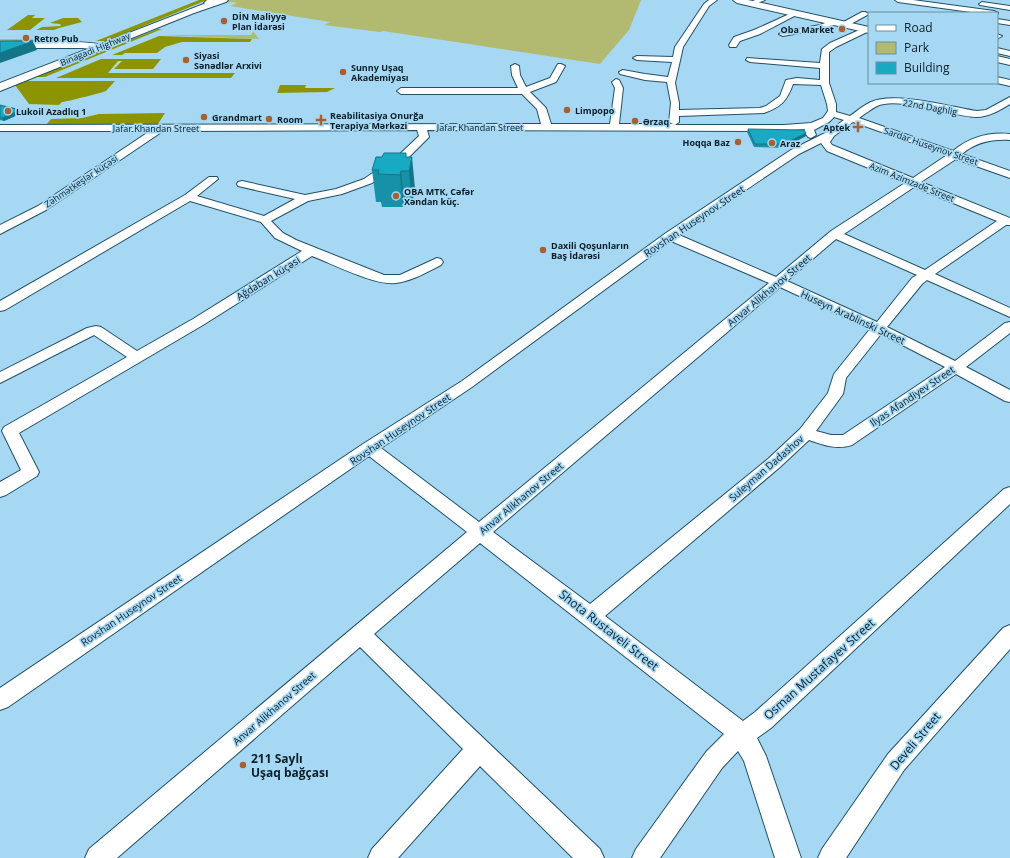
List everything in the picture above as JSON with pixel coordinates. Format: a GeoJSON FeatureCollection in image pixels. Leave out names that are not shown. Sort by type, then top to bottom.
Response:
{"type":"FeatureCollection","features":[{"type":"Feature","properties":{"kind":"main road","name":"Binagadi Highway"},"geometry":{"type":"LineString","coordinates":[[0,87],[191,11],[223,0]]}},
{"type":"Feature","properties":{"kind":"main road","name":"Binagadi Highway"},"geometry":{"type":"LineString","coordinates":[[191,11],[210,1]]}},
{"type":"Feature","properties":{"kind":"main road"},"geometry":{"type":"LineString","coordinates":[[0,76],[50,67]]}},
{"type":"Feature","properties":{"kind":"street"},"geometry":{"type":"LineString","coordinates":[[676,128],[674,113],[675,103],[672,91],[675,60],[681,44],[707,4],[714,0]]}},
{"type":"Feature","properties":{"kind":"street"},"geometry":{"type":"LineString","coordinates":[[737,0],[829,24]]}},
{"type":"Feature","properties":{"kind":"street"},"geometry":{"type":"LineString","coordinates":[[752,3],[762,0]]}},
{"type":"Feature","properties":{"kind":"street"},"geometry":{"type":"LineString","coordinates":[[898,0],[988,12]]}},
{"type":"Feature","properties":{"kind":"street"},"geometry":{"type":"LineString","coordinates":[[951,0],[958,7],[1010,8]]}},
{"type":"Feature","properties":{"kind":"street"},"geometry":{"type":"LineString","coordinates":[[1005,0],[1010,1]]}},
{"type":"Feature","properties":{"kind":"street"},"geometry":{"type":"LineString","coordinates":[[998,13],[1010,15]]}},
{"type":"Feature","properties":{"kind":"street"},"geometry":{"type":"LineString","coordinates":[[844,24],[865,14]]}},
{"type":"Feature","properties":{"kind":"street"},"geometry":{"type":"LineString","coordinates":[[733,45],[737,39],[758,32],[792,15]]}},
{"type":"Feature","properties":{"kind":"street"},"geometry":{"type":"LineString","coordinates":[[998,21],[1010,23]]}},
{"type":"Feature","properties":{"kind":"street"},"geometry":{"type":"LineString","coordinates":[[783,34],[829,24],[844,24],[865,27]]}},
{"type":"Feature","properties":{"kind":"street"},"geometry":{"type":"LineString","coordinates":[[795,152],[807,141],[812,130],[825,121],[832,112],[830,99],[824,83],[824,55],[827,48],[865,27]]}},
{"type":"Feature","properties":{"kind":"street"},"geometry":{"type":"LineString","coordinates":[[0,45],[102,46]]}},
{"type":"Feature","properties":{"kind":"street"},"geometry":{"type":"LineString","coordinates":[[998,50],[1010,54]]}},
{"type":"Feature","properties":{"kind":"street"},"geometry":{"type":"LineString","coordinates":[[637,58],[675,60]]}},
{"type":"Feature","properties":{"kind":"street"},"geometry":{"type":"LineString","coordinates":[[998,59],[1010,62]]}},
{"type":"Feature","properties":{"kind":"street"},"geometry":{"type":"LineString","coordinates":[[750,60],[825,66]]}},
{"type":"Feature","properties":{"kind":"street"},"geometry":{"type":"LineString","coordinates":[[515,66],[516,75],[524,90],[541,108],[548,127]]}},
{"type":"Feature","properties":{"kind":"street"},"geometry":{"type":"LineString","coordinates":[[401,92],[524,90],[553,80],[561,66]]}},
{"type":"Feature","properties":{"kind":"street"},"geometry":{"type":"LineString","coordinates":[[624,72],[646,77],[672,80]]}},
{"type":"Feature","properties":{"kind":"street"},"geometry":{"type":"LineString","coordinates":[[998,80],[1010,83]]}},
{"type":"Feature","properties":{"kind":"street"},"geometry":{"type":"LineString","coordinates":[[674,113],[761,111],[769,108],[784,98],[789,82],[797,81],[824,83]]}},
{"type":"Feature","properties":{"kind":"street"},"geometry":{"type":"LineString","coordinates":[[614,127],[618,88],[616,82]]}},
{"type":"Feature","properties":{"kind":"street"},"geometry":{"type":"LineString","coordinates":[[888,91],[887,95],[891,101]]}},
{"type":"Feature","properties":{"kind":"street","name":"22nd Daghlig"},"geometry":{"type":"LineString","coordinates":[[795,152],[830,134],[874,104],[891,101],[977,114],[989,112],[1010,100]]}},
{"type":"Feature","properties":{"kind":"street","name":"Sardar Huseynov Street"},"geometry":{"type":"LineString","coordinates":[[832,112],[955,154],[1010,175]]}},
{"type":"Feature","properties":{"kind":"street","name":"Jafar Khandan Street"},"geometry":{"type":"LineString","coordinates":[[0,128],[792,128],[812,130],[821,136],[830,134]]}},
{"type":"Feature","properties":{"kind":"street","name":"Zəhmətkeşlər küçəsi"},"geometry":{"type":"LineString","coordinates":[[0,230],[42,208],[160,128]]}},
{"type":"Feature","properties":{"kind":"street"},"geometry":{"type":"LineString","coordinates":[[189,197],[266,220],[305,198],[338,192],[368,181],[404,156],[424,137],[421,128]]}},
{"type":"Feature","properties":{"kind":"street","name":"Azim Azimzade Street"},"geometry":{"type":"LineString","coordinates":[[830,134],[825,140],[828,147],[912,183],[1008,221]]}},
{"type":"Feature","properties":{"kind":"street","name":"Anvar Alikhanov Street"},"geometry":{"type":"LineString","coordinates":[[98,858],[480,532],[835,234],[948,160],[964,147],[990,136],[1010,137]]}},
{"type":"Feature","properties":{"kind":"street","name":"Rovshan Huseynov Street"},"geometry":{"type":"LineString","coordinates":[[0,700],[369,448],[467,384],[670,236],[795,152]]}},
{"type":"Feature","properties":{"kind":"street"},"geometry":{"type":"LineString","coordinates":[[0,307],[189,197],[213,179]]}},
{"type":"Feature","properties":{"kind":"street"},"geometry":{"type":"LineString","coordinates":[[242,184],[305,198]]}},
{"type":"Feature","properties":{"kind":"street","name":"Ağdaban küçəsi"},"geometry":{"type":"LineString","coordinates":[[266,220],[269,228],[276,233],[311,250]]}},
{"type":"Feature","properties":{"kind":"street","name":"Suleyman Dadashov"},"geometry":{"type":"LineString","coordinates":[[590,616],[774,463],[806,433],[835,394],[839,377],[917,281],[1008,221]]}},
{"type":"Feature","properties":{"kind":"street"},"geometry":{"type":"LineString","coordinates":[[835,234],[1010,314]]}},
{"type":"Feature","properties":{"kind":"street","name":"Huseyn Arablinski Street"},"geometry":{"type":"LineString","coordinates":[[670,236],[778,282],[880,328],[1010,397]]}},
{"type":"Feature","properties":{"kind":"street"},"geometry":{"type":"LineString","coordinates":[[311,250],[382,279],[391,281],[399,280],[437,262]]}},
{"type":"Feature","properties":{"kind":"street","name":"Ağdaban küçəsi"},"geometry":{"type":"LineString","coordinates":[[0,490],[31,472],[10,431],[198,322],[311,250]]}},
{"type":"Feature","properties":{"kind":"street","name":"Ilyas Afandiyev Street"},"geometry":{"type":"LineString","coordinates":[[806,433],[830,441],[846,441],[956,367],[1010,326]]}},
{"type":"Feature","properties":{"kind":"street"},"geometry":{"type":"LineString","coordinates":[[0,378],[96,330],[136,357]]}},
{"type":"Feature","properties":{"kind":"street","name":"Shota Rustaveli Street"},"geometry":{"type":"LineString","coordinates":[[369,448],[723,718],[740,736],[754,756],[788,858]]}},
{"type":"Feature","properties":{"kind":"street","name":"Osman Mustafayev Street"},"geometry":{"type":"LineString","coordinates":[[645,858],[714,760],[728,745],[764,720],[1010,494]]}},
{"type":"Feature","properties":{"kind":"street"},"geometry":{"type":"LineString","coordinates":[[360,634],[591,858]]}},
{"type":"Feature","properties":{"kind":"street","name":"Develi Street"},"geometry":{"type":"LineString","coordinates":[[831,858],[896,762],[924,728],[1010,634]]}},
{"type":"Feature","properties":{"kind":"street"},"geometry":{"type":"LineString","coordinates":[[381,858],[479,749]]}},
{"type":"Feature","properties":{"kind":"green space"},"geometry":{"type":"Polygon","coordinates":[[[229,0],[641,0],[629,30],[600,64],[383,31],[380,32],[324,25],[330,22],[230,6],[237,3],[232,2],[221,4],[229,0]]]}},
{"type":"Feature","properties":{"kind":"green space"},"geometry":{"type":"Polygon","coordinates":[[[253,31],[259,39],[160,35],[251,35],[253,31]]]}},
{"type":"Feature","properties":{"kind":"green space"},"geometry":{"type":"Polygon","coordinates":[[[0,39],[78,39],[74,43],[0,43],[0,39]]]}},
{"type":"Feature","properties":{"kind":"shaded area"},"geometry":{"type":"Polygon","coordinates":[[[199,0],[207,0],[107,41],[96,41],[199,0]]]}},
{"type":"Feature","properties":{"kind":"shaded area"},"geometry":{"type":"Polygon","coordinates":[[[28,15],[35,15],[32,18],[45,18],[30,30],[7,30],[28,15]]]}},
{"type":"Feature","properties":{"kind":"shaded area"},"geometry":{"type":"Polygon","coordinates":[[[63,18],[78,18],[82,22],[54,30],[36,30],[42,27],[61,26],[60,24],[50,23],[63,18]]]}},
{"type":"Feature","properties":{"kind":"shaded area"},"geometry":{"type":"Polygon","coordinates":[[[158,29],[162,29],[45,77],[36,77],[158,29]]]}},
{"type":"Feature","properties":{"kind":"shaded area"},"geometry":{"type":"Polygon","coordinates":[[[159,36],[252,39],[250,42],[182,42],[165,47],[157,53],[125,53],[122,55],[112,55],[159,36]]]}},
{"type":"Feature","properties":{"kind":"shaded area"},"geometry":{"type":"Polygon","coordinates":[[[101,59],[161,59],[153,69],[114,69],[122,61],[118,61],[108,73],[235,73],[231,78],[56,78],[101,59]]]}},
{"type":"Feature","properties":{"kind":"shaded area"},"geometry":{"type":"Polygon","coordinates":[[[24,81],[115,81],[106,91],[62,102],[59,105],[29,104],[15,85],[24,81]]]}},
{"type":"Feature","properties":{"kind":"shaded area"},"geometry":{"type":"Polygon","coordinates":[[[280,85],[306,85],[305,88],[335,88],[327,92],[277,93],[280,85]]]}},
{"type":"Feature","properties":{"kind":"shaded area"},"geometry":{"type":"Polygon","coordinates":[[[165,113],[158,124],[46,125],[51,119],[82,118],[99,114],[165,113]]]}},
{"type":"Feature","properties":{"kind":"building"},"geometry":{"type":"Polygon","coordinates":[[[0,41],[33,41],[0,53],[0,41]]]}},
{"type":"Feature","properties":{"kind":"building"},"geometry":{"type":"Polygon","coordinates":[[[0,105],[21,110],[2,118],[0,117],[0,105]]]}},
{"type":"Feature","properties":{"kind":"building","name":"Araz"},"geometry":{"type":"Polygon","coordinates":[[[748,129],[804,130],[806,133],[784,144],[755,144],[748,129]]]}},
{"type":"Feature","properties":{"kind":"building"},"geometry":{"type":"Polygon","coordinates":[[[384,153],[406,153],[406,157],[412,157],[409,171],[401,171],[400,175],[378,174],[379,170],[372,170],[376,157],[382,157],[384,153]]]}},
{"type":"Feature","properties":{"kind":"place","name":"DİN Maliyyə Plan İdarəsi"},"geometry":{"type":"Point","coordinates":[224,21]}},
{"type":"Feature","properties":{"kind":"place","name":"Oba Market"},"geometry":{"type":"Point","coordinates":[842,29]}},
{"type":"Feature","properties":{"kind":"place","name":"Retro Pub"},"geometry":{"type":"Point","coordinates":[26,38]}},
{"type":"Feature","properties":{"kind":"place","name":"Siyasi Sənədlər Arxivi"},"geometry":{"type":"Point","coordinates":[186,60]}},
{"type":"Feature","properties":{"kind":"place","name":"Sunny Uşaq Akademiyası"},"geometry":{"type":"Point","coordinates":[343,72]}},
{"type":"Feature","properties":{"kind":"place","name":"Limpopo"},"geometry":{"type":"Point","coordinates":[567,110]}},
{"type":"Feature","properties":{"kind":"place","name":"Lukoil Azadlıq 1"},"geometry":{"type":"Point","coordinates":[8,111]}},
{"type":"Feature","properties":{"kind":"place","name":"Grandmart"},"geometry":{"type":"Point","coordinates":[204,117]}},
{"type":"Feature","properties":{"kind":"place","name":"Room"},"geometry":{"type":"Point","coordinates":[269,119]}},
{"type":"Feature","properties":{"kind":"place","name":"Reabilitasiya Onurğa Terapiya Mərkəzi"},"geometry":{"type":"Point","coordinates":[321,120]}},
{"type":"Feature","properties":{"kind":"place","name":"Ərzaq"},"geometry":{"type":"Point","coordinates":[635,121]}},
{"type":"Feature","properties":{"kind":"place","name":"Aptek"},"geometry":{"type":"Point","coordinates":[858,127]}},
{"type":"Feature","properties":{"kind":"place","name":"Hoqqa Baz"},"geometry":{"type":"Point","coordinates":[738,142]}},
{"type":"Feature","properties":{"kind":"place","name":"Araz"},"geometry":{"type":"Point","coordinates":[772,143]}},
{"type":"Feature","properties":{"kind":"place","name":"OBA MTK, Cəfər Xəndan küç."},"geometry":{"type":"Point","coordinates":[396,196]}},
{"type":"Feature","properties":{"kind":"place","name":"Daxili Qoşunların Baş İdarəsi"},"geometry":{"type":"Point","coordinates":[543,250]}},
{"type":"Feature","properties":{"kind":"place","name":"211 Saylı Uşaq bağçası"},"geometry":{"type":"Point","coordinates":[243,765]}}]}
